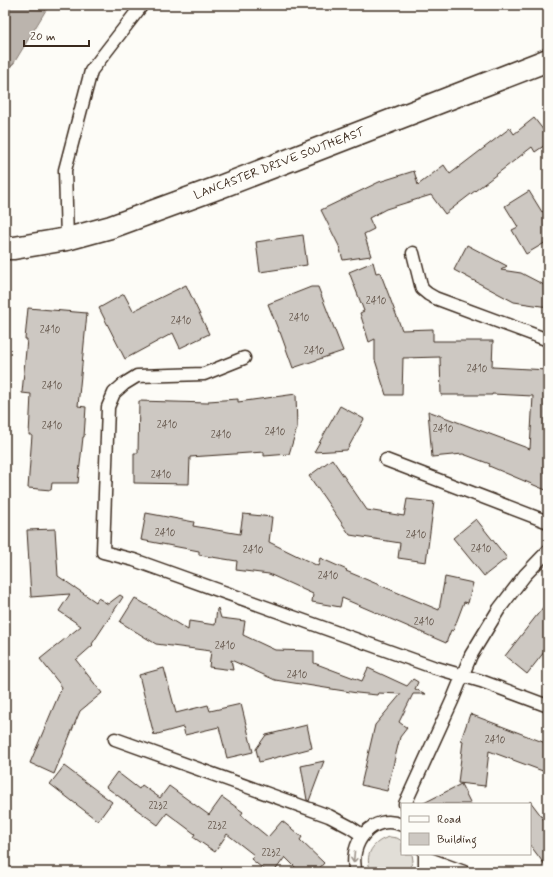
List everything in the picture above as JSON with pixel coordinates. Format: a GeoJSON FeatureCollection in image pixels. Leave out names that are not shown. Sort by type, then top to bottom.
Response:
{"type":"FeatureCollection","features":[{"type":"Feature","properties":{"kind":"main road","name":"LANCASTER DRIVE SOUTHEAST"},"geometry":{"type":"LineString","coordinates":[[5,248],[14,248],[67,239],[110,227],[220,187],[548,60]]}},
{"type":"Feature","properties":{"kind":"lane"},"geometry":{"type":"LineString","coordinates":[[67,239],[65,170],[91,71],[142,5]]}},
{"type":"Feature","properties":{"kind":"lane"},"geometry":{"type":"LineString","coordinates":[[413,253],[422,289],[428,294],[435,298],[548,340]]}},
{"type":"Feature","properties":{"kind":"lane"},"geometry":{"type":"LineString","coordinates":[[244,358],[204,374],[137,376],[124,384],[114,393],[108,407],[102,552],[134,560],[433,667],[548,706]]}},
{"type":"Feature","properties":{"kind":"lane"},"geometry":{"type":"LineString","coordinates":[[386,460],[548,522]]}},
{"type":"Feature","properties":{"kind":"lane"},"geometry":{"type":"LineString","coordinates":[[405,803],[452,701],[470,655],[499,610],[525,575],[548,551]]}},
{"type":"Feature","properties":{"kind":"lane"},"geometry":{"type":"LineString","coordinates":[[115,739],[328,816],[362,835]]}},
{"type":"Feature","properties":{"kind":"lane"},"geometry":{"type":"LineString","coordinates":[[356,872],[353,861],[354,852],[362,835],[370,828],[379,824],[401,821]]}},
{"type":"Feature","properties":{"kind":"lane"},"geometry":{"type":"LineString","coordinates":[[423,872],[425,856],[464,872]]}},
{"type":"Feature","properties":{"kind":"shaded area"},"geometry":{"type":"Polygon","coordinates":[[[5,5],[49,5],[14,63],[5,72],[5,5]]]}},
{"type":"Feature","properties":{"kind":"shaded area"},"geometry":{"type":"Polygon","coordinates":[[[390,837],[397,838],[401,840],[401,855],[412,855],[413,861],[408,872],[372,872],[369,866],[369,855],[375,845],[390,837]]]}},
{"type":"Feature","properties":{"kind":"building"},"geometry":{"type":"Polygon","coordinates":[[[534,118],[548,136],[548,143],[535,152],[532,147],[445,214],[431,195],[386,209],[369,218],[374,229],[364,234],[371,256],[343,260],[339,246],[321,210],[379,182],[414,171],[418,185],[444,165],[450,174],[510,128],[514,134],[534,118]]]}},
{"type":"Feature","properties":{"kind":"building"},"geometry":{"type":"Polygon","coordinates":[[[529,191],[542,212],[548,209],[548,241],[526,254],[512,230],[518,227],[505,206],[529,191]]]}},
{"type":"Feature","properties":{"kind":"building"},"geometry":{"type":"Polygon","coordinates":[[[303,235],[307,265],[260,272],[256,242],[303,235]]]}},
{"type":"Feature","properties":{"kind":"building"},"geometry":{"type":"Polygon","coordinates":[[[467,245],[507,266],[501,270],[521,273],[548,287],[548,307],[514,302],[454,270],[467,245]]]}},
{"type":"Feature","properties":{"kind":"building"},"geometry":{"type":"Polygon","coordinates":[[[373,262],[376,273],[380,272],[402,330],[433,329],[433,341],[493,341],[492,367],[548,370],[548,491],[489,466],[490,464],[463,454],[432,457],[428,411],[530,449],[533,396],[492,394],[441,395],[440,357],[403,358],[402,395],[386,395],[375,360],[375,339],[369,342],[360,313],[364,311],[349,272],[373,262]]]}},
{"type":"Feature","properties":{"kind":"building"},"geometry":{"type":"Polygon","coordinates":[[[186,285],[209,334],[180,348],[173,333],[125,359],[99,308],[124,294],[133,311],[186,285]]]}},
{"type":"Feature","properties":{"kind":"building"},"geometry":{"type":"Polygon","coordinates":[[[311,287],[318,287],[343,351],[293,368],[268,304],[311,287]]]}},
{"type":"Feature","properties":{"kind":"building"},"geometry":{"type":"Polygon","coordinates":[[[28,308],[87,313],[78,406],[86,407],[78,483],[52,483],[51,490],[28,488],[32,435],[29,435],[31,394],[22,393],[28,308]]]}},
{"type":"Feature","properties":{"kind":"building"},"geometry":{"type":"Polygon","coordinates":[[[296,394],[297,428],[289,454],[264,456],[264,452],[190,457],[189,484],[134,483],[134,453],[138,453],[139,401],[208,403],[208,401],[238,399],[238,402],[296,394]]]}},
{"type":"Feature","properties":{"kind":"building"},"geometry":{"type":"Polygon","coordinates":[[[340,406],[364,419],[347,450],[314,452],[340,406]]]}},
{"type":"Feature","properties":{"kind":"building"},"geometry":{"type":"Polygon","coordinates":[[[332,459],[367,510],[404,516],[407,499],[434,502],[426,562],[398,558],[400,543],[350,535],[309,476],[332,459]]]}},
{"type":"Feature","properties":{"kind":"building"},"geometry":{"type":"Polygon","coordinates":[[[146,513],[194,522],[193,526],[240,534],[243,514],[272,517],[269,542],[318,566],[320,558],[347,570],[346,571],[439,610],[445,577],[473,583],[468,603],[464,602],[453,631],[451,630],[446,643],[342,598],[340,607],[312,602],[313,594],[269,574],[236,570],[237,561],[199,555],[199,551],[141,540],[146,513]]]}},
{"type":"Feature","properties":{"kind":"building"},"geometry":{"type":"Polygon","coordinates":[[[476,519],[507,558],[484,576],[453,538],[476,519]]]}},
{"type":"Feature","properties":{"kind":"building"},"geometry":{"type":"Polygon","coordinates":[[[55,529],[58,576],[96,602],[98,598],[108,604],[120,595],[123,597],[92,644],[93,645],[76,660],[102,693],[80,711],[54,774],[30,763],[62,687],[40,659],[81,626],[59,611],[70,594],[31,597],[27,530],[55,529]]]}},
{"type":"Feature","properties":{"kind":"building"},"geometry":{"type":"Polygon","coordinates":[[[135,598],[188,630],[189,621],[215,625],[218,608],[221,618],[245,621],[243,635],[275,650],[314,651],[314,663],[362,681],[368,668],[407,686],[413,679],[418,682],[415,689],[426,694],[413,694],[399,722],[407,728],[400,737],[387,791],[361,785],[375,725],[401,694],[378,693],[377,695],[357,693],[275,680],[231,660],[233,670],[209,667],[211,651],[156,644],[120,622],[135,598]]]}},
{"type":"Feature","properties":{"kind":"building"},"geometry":{"type":"Polygon","coordinates":[[[548,601],[548,647],[527,674],[505,656],[548,601]]]}},
{"type":"Feature","properties":{"kind":"building"},"geometry":{"type":"Polygon","coordinates":[[[164,668],[176,713],[208,705],[210,711],[241,704],[253,752],[227,758],[219,727],[185,735],[183,727],[154,735],[139,675],[164,668]]]}},
{"type":"Feature","properties":{"kind":"building"},"geometry":{"type":"Polygon","coordinates":[[[470,714],[548,744],[548,773],[489,751],[485,786],[458,783],[463,741],[461,740],[470,714]]]}},
{"type":"Feature","properties":{"kind":"building"},"geometry":{"type":"Polygon","coordinates":[[[307,725],[312,748],[259,762],[256,749],[266,735],[307,725]]]}},
{"type":"Feature","properties":{"kind":"building"},"geometry":{"type":"Polygon","coordinates":[[[324,761],[309,801],[307,800],[301,766],[324,761]]]}},
{"type":"Feature","properties":{"kind":"building"},"geometry":{"type":"Polygon","coordinates":[[[64,766],[112,802],[98,821],[50,784],[64,766]]]}},
{"type":"Feature","properties":{"kind":"building"},"geometry":{"type":"Polygon","coordinates":[[[117,772],[139,789],[142,785],[160,798],[169,786],[209,815],[222,797],[243,812],[241,815],[268,837],[282,821],[302,837],[300,840],[324,863],[316,872],[300,872],[285,857],[274,872],[267,872],[251,859],[254,855],[227,834],[215,852],[193,837],[195,834],[167,813],[158,825],[106,787],[117,772]]]}},
{"type":"Feature","properties":{"kind":"building"},"geometry":{"type":"Polygon","coordinates":[[[461,784],[470,803],[424,803],[461,784]]]}},
{"type":"Feature","properties":{"kind":"building"},"geometry":{"type":"Polygon","coordinates":[[[530,801],[548,825],[548,869],[531,846],[530,801]]]}}]}
